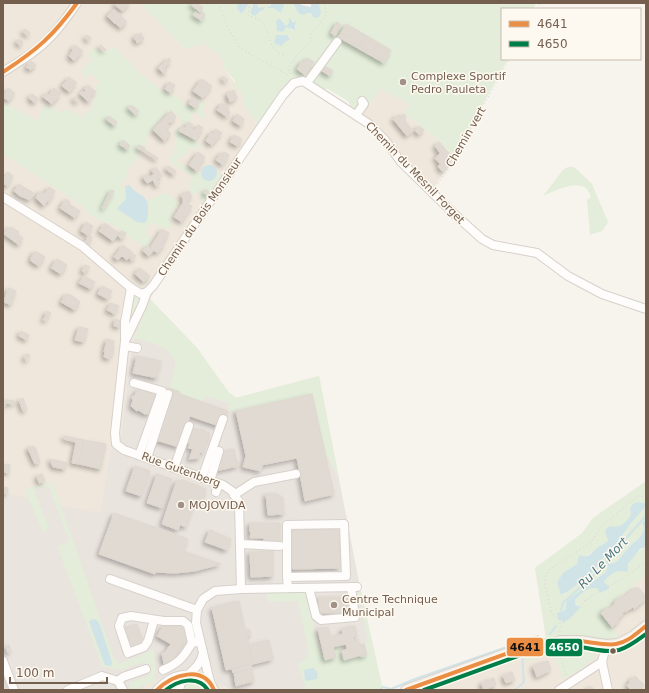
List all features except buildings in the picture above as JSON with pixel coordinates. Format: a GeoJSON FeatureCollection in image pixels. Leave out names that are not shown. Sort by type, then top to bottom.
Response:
{"type":"FeatureCollection","features":[{"type":"Feature","properties":{"kind":"main road"},"geometry":{"type":"LineString","coordinates":[[406,690],[525,647],[557,643],[560,641],[606,645],[618,644],[632,637],[646,626]]}},
{"type":"Feature","properties":{"kind":"street"},"geometry":{"type":"LineString","coordinates":[[3,72],[37,49],[51,36],[77,3]]}},
{"type":"Feature","properties":{"kind":"street"},"geometry":{"type":"LineString","coordinates":[[294,83],[301,81],[307,83],[337,42]]}},
{"type":"Feature","properties":{"kind":"street","name":"Chemin du Bois Monsieur"},"geometry":{"type":"LineString","coordinates":[[147,292],[153,286],[196,220],[283,94],[294,83]]}},
{"type":"Feature","properties":{"kind":"street","name":"Chemin du Mesnil Forget"},"geometry":{"type":"LineString","coordinates":[[307,83],[376,130],[402,162],[482,239],[493,245],[536,254],[568,276],[602,294],[646,309]]}},
{"type":"Feature","properties":{"kind":"street"},"geometry":{"type":"LineString","coordinates":[[356,115],[364,104],[362,101]]}},
{"type":"Feature","properties":{"kind":"street"},"geometry":{"type":"LineString","coordinates":[[3,197],[82,246],[131,288],[141,294],[147,292]]}},
{"type":"Feature","properties":{"kind":"street"},"geometry":{"type":"LineString","coordinates":[[131,288],[125,322],[125,344],[137,348]]}},
{"type":"Feature","properties":{"kind":"street","name":"Rue Gutenberg"},"geometry":{"type":"LineString","coordinates":[[147,292],[125,344],[115,433],[116,444],[128,455],[144,457],[157,465],[174,468],[206,479],[232,490],[234,495]]}},
{"type":"Feature","properties":{"kind":"street"},"geometry":{"type":"LineString","coordinates":[[134,383],[162,391],[142,450],[144,457]]}},
{"type":"Feature","properties":{"kind":"street"},"geometry":{"type":"LineString","coordinates":[[144,457],[168,394]]}},
{"type":"Feature","properties":{"kind":"street"},"geometry":{"type":"LineString","coordinates":[[206,479],[224,419]]}},
{"type":"Feature","properties":{"kind":"street"},"geometry":{"type":"LineString","coordinates":[[174,468],[188,426]]}},
{"type":"Feature","properties":{"kind":"street"},"geometry":{"type":"LineString","coordinates":[[206,479],[219,451]]}},
{"type":"Feature","properties":{"kind":"street"},"geometry":{"type":"LineString","coordinates":[[241,589],[238,502],[234,495],[254,482],[296,474]]}},
{"type":"Feature","properties":{"kind":"street"},"geometry":{"type":"LineString","coordinates":[[216,492],[219,484]]}},
{"type":"Feature","properties":{"kind":"street"},"geometry":{"type":"LineString","coordinates":[[287,576],[346,576],[344,524],[287,525],[287,576],[288,588]]}},
{"type":"Feature","properties":{"kind":"street"},"geometry":{"type":"LineString","coordinates":[[240,544],[280,546]]}},
{"type":"Feature","properties":{"kind":"street"},"geometry":{"type":"LineString","coordinates":[[110,579],[197,610]]}},
{"type":"Feature","properties":{"kind":"street"},"geometry":{"type":"LineString","coordinates":[[163,670],[174,665],[196,642],[197,610],[203,599],[215,592],[241,589],[354,587],[355,617],[320,620],[316,616],[309,588]]}},
{"type":"Feature","properties":{"kind":"street"},"geometry":{"type":"LineString","coordinates":[[154,620],[148,641],[144,647],[128,653],[119,626],[122,618],[131,616],[154,620],[183,621],[188,625],[196,642],[203,652],[210,682],[214,690]]}},
{"type":"Feature","properties":{"kind":"street"},"geometry":{"type":"LineString","coordinates":[[606,645],[602,662],[608,690]]}},
{"type":"Feature","properties":{"kind":"street"},"geometry":{"type":"LineString","coordinates":[[179,690],[182,680],[199,665],[203,652]]}},
{"type":"Feature","properties":{"kind":"street"},"geometry":{"type":"LineString","coordinates":[[3,661],[14,690]]}},
{"type":"Feature","properties":{"kind":"street"},"geometry":{"type":"LineString","coordinates":[[562,688],[602,662]]}},
{"type":"Feature","properties":{"kind":"street"},"geometry":{"type":"LineString","coordinates":[[68,690],[102,676],[118,680],[146,669]]}},
{"type":"Feature","properties":{"kind":"street"},"geometry":{"type":"LineString","coordinates":[[158,690],[163,683],[181,675],[199,676],[210,682]]}},
{"type":"Feature","properties":{"kind":"street"},"geometry":{"type":"LineString","coordinates":[[118,680],[123,690]]}},
{"type":"Feature","properties":{"kind":"street"},"geometry":{"type":"LineString","coordinates":[[158,690],[167,688],[175,690]]}},
{"type":"Feature","properties":{"kind":"path"},"geometry":{"type":"LineString","coordinates":[[219,3],[226,25],[241,49],[290,75]]}},
{"type":"Feature","properties":{"kind":"path"},"geometry":{"type":"LineString","coordinates":[[250,3],[248,15],[262,22],[272,47],[280,54],[285,55]]}},
{"type":"Feature","properties":{"kind":"path"},"geometry":{"type":"LineString","coordinates":[[294,83],[288,69],[298,53],[310,42],[311,33],[326,16],[325,3]]}},
{"type":"Feature","properties":{"kind":"path","name":"Chemin vert"},"geometry":{"type":"LineString","coordinates":[[433,193],[455,158],[508,60]]}},
{"type":"Feature","properties":{"kind":"path"},"geometry":{"type":"LineString","coordinates":[[560,620],[552,614],[545,586],[545,578],[550,569],[590,543],[602,526],[638,496],[646,497]]}},
{"type":"Feature","properties":{"kind":"path"},"geometry":{"type":"LineString","coordinates":[[560,620],[567,618],[580,608],[586,600],[628,575],[646,562]]}},
{"type":"Feature","properties":{"kind":"path"},"geometry":{"type":"LineString","coordinates":[[560,620],[560,632]]}},
{"type":"Feature","properties":{"kind":"path"},"geometry":{"type":"LineString","coordinates":[[557,643],[567,676],[562,688]]}},
{"type":"Feature","properties":{"kind":"shaded area"},"geometry":{"type":"Polygon","coordinates":[[[3,3],[140,3],[185,49],[204,43],[226,62],[223,67],[241,91],[245,107],[258,127],[181,246],[150,299],[132,343],[121,436],[110,450],[100,514],[62,505],[3,690],[3,3]]]}},
{"type":"Feature","properties":{"kind":"shaded area"},"geometry":{"type":"Polygon","coordinates":[[[238,3],[249,3],[241,14],[237,8],[238,3]]]}},
{"type":"Feature","properties":{"kind":"shaded area"},"geometry":{"type":"Polygon","coordinates":[[[254,3],[257,3],[259,8],[265,7],[254,16],[251,14],[251,9],[254,3]]]}},
{"type":"Feature","properties":{"kind":"shaded area"},"geometry":{"type":"Polygon","coordinates":[[[272,3],[285,3],[281,13],[273,8],[267,8],[272,3]]]}},
{"type":"Feature","properties":{"kind":"shaded area"},"geometry":{"type":"Polygon","coordinates":[[[293,3],[301,3],[301,5],[311,7],[311,3],[319,3],[321,13],[318,18],[313,17],[311,13],[303,15],[300,14],[293,3]]]}},
{"type":"Feature","properties":{"kind":"shaded area"},"geometry":{"type":"Polygon","coordinates":[[[289,18],[293,22],[296,21],[295,30],[286,27],[283,32],[277,31],[276,22],[278,19],[280,19],[286,26],[289,23],[289,18]]]}},
{"type":"Feature","properties":{"kind":"shaded area"},"geometry":{"type":"Polygon","coordinates":[[[276,35],[287,35],[290,40],[286,41],[281,46],[274,43],[276,35]]]}},
{"type":"Feature","properties":{"kind":"shaded area"},"geometry":{"type":"Polygon","coordinates":[[[381,89],[409,104],[404,113],[440,141],[454,157],[434,188],[428,185],[399,155],[400,151],[398,148],[394,148],[359,114],[373,101],[381,89]]]}},
{"type":"Feature","properties":{"kind":"shaded area"},"geometry":{"type":"Polygon","coordinates":[[[209,165],[215,167],[217,173],[215,179],[209,181],[203,179],[201,173],[203,167],[209,165]]]}},
{"type":"Feature","properties":{"kind":"shaded area"},"geometry":{"type":"Polygon","coordinates":[[[129,185],[144,197],[147,202],[148,219],[144,223],[137,222],[117,209],[126,199],[125,186],[129,185]]]}},
{"type":"Feature","properties":{"kind":"shaded area"},"geometry":{"type":"Polygon","coordinates":[[[150,299],[197,348],[229,393],[236,398],[319,376],[361,592],[377,664],[298,690],[230,690],[217,683],[210,660],[144,685],[144,690],[3,690],[3,493],[28,498],[24,489],[53,483],[61,505],[100,513],[110,450],[121,436],[132,343],[150,299]]]}},
{"type":"Feature","properties":{"kind":"shaded area"},"geometry":{"type":"Polygon","coordinates":[[[637,502],[646,503],[646,506],[615,545],[607,551],[593,572],[561,595],[557,582],[564,572],[577,564],[580,555],[587,556],[607,541],[608,540],[605,533],[606,529],[610,526],[617,527],[625,523],[631,515],[630,509],[632,505],[637,502]]]}},
{"type":"Feature","properties":{"kind":"shaded area"},"geometry":{"type":"Polygon","coordinates":[[[646,519],[646,547],[640,549],[628,564],[628,570],[626,572],[620,571],[614,573],[608,577],[604,582],[610,588],[600,593],[597,588],[590,588],[584,591],[575,600],[575,604],[580,607],[574,614],[562,623],[562,620],[558,620],[557,613],[565,610],[567,601],[605,573],[608,564],[612,564],[618,560],[640,537],[644,530],[642,523],[646,519]]]}},
{"type":"Feature","properties":{"kind":"shaded area"},"geometry":{"type":"Polygon","coordinates":[[[646,575],[646,690],[400,690],[546,639],[560,637],[601,613],[646,575]]]}},
{"type":"Feature","properties":{"kind":"shaded area"},"geometry":{"type":"Polygon","coordinates":[[[94,619],[97,620],[100,625],[112,662],[111,666],[105,665],[104,663],[89,621],[94,619]]]}},
{"type":"Feature","properties":{"kind":"shaded area"},"geometry":{"type":"Polygon","coordinates":[[[211,660],[223,687],[230,690],[144,690],[144,685],[211,660]]]}},
{"type":"Feature","properties":{"kind":"shaded area"},"geometry":{"type":"Polygon","coordinates":[[[313,668],[317,673],[317,679],[306,681],[304,670],[313,668]]]}},
{"type":"Feature","properties":{"kind":"green space","name":"Complexe Sportif Pedro Pauleta"},"geometry":{"type":"Polygon","coordinates":[[[140,3],[238,3],[240,14],[246,9],[249,3],[254,3],[251,7],[252,15],[260,13],[264,8],[259,8],[257,3],[272,3],[267,8],[273,8],[281,13],[285,3],[293,3],[296,9],[311,13],[313,17],[318,17],[320,9],[319,3],[536,3],[534,8],[501,8],[501,60],[507,60],[454,157],[440,141],[404,113],[409,104],[381,89],[373,101],[359,114],[352,109],[348,101],[328,89],[323,89],[301,75],[290,83],[258,127],[245,107],[241,91],[234,88],[235,81],[222,66],[225,61],[204,43],[185,49],[140,3]],[[289,18],[289,23],[286,26],[276,22],[278,27],[288,27],[292,30],[296,28],[296,23],[289,18]]]}},
{"type":"Feature","properties":{"kind":"green space"},"geometry":{"type":"Polygon","coordinates":[[[113,47],[146,78],[166,93],[181,99],[185,106],[196,109],[199,105],[199,101],[202,100],[205,104],[203,110],[206,117],[203,118],[195,113],[192,114],[190,121],[180,126],[177,131],[202,146],[200,148],[189,149],[186,155],[177,159],[177,162],[196,173],[201,172],[203,177],[208,181],[212,181],[217,176],[215,170],[223,177],[204,203],[201,202],[200,194],[191,193],[189,184],[193,177],[169,160],[176,145],[176,135],[173,134],[173,132],[183,122],[170,109],[149,133],[145,148],[141,147],[138,151],[139,158],[129,167],[126,179],[122,182],[121,186],[126,190],[126,199],[120,206],[119,212],[141,223],[147,221],[149,208],[147,201],[167,193],[178,202],[172,210],[171,227],[168,229],[154,224],[149,225],[146,233],[152,239],[145,248],[110,223],[103,222],[88,214],[86,208],[3,154],[3,102],[36,120],[39,119],[44,106],[54,108],[61,114],[65,109],[78,114],[82,119],[85,113],[91,110],[97,94],[95,87],[100,82],[92,73],[89,74],[89,77],[85,78],[81,69],[93,61],[87,55],[94,48],[103,52],[113,47]]]}},
{"type":"Feature","properties":{"kind":"green space"},"geometry":{"type":"Polygon","coordinates":[[[568,167],[574,167],[592,184],[608,222],[602,231],[590,235],[587,200],[591,197],[586,188],[576,185],[570,186],[543,196],[563,170],[568,167]]]}},
{"type":"Feature","properties":{"kind":"green space"},"geometry":{"type":"Polygon","coordinates":[[[136,296],[142,297],[129,331],[129,313],[136,296]]]}},
{"type":"Feature","properties":{"kind":"green space"},"geometry":{"type":"Polygon","coordinates":[[[150,299],[197,348],[229,393],[236,398],[319,376],[339,479],[325,452],[312,394],[236,411],[228,411],[229,403],[204,396],[202,402],[179,394],[180,392],[169,388],[175,367],[174,360],[171,355],[160,346],[134,338],[150,299]]]}},
{"type":"Feature","properties":{"kind":"green space"},"geometry":{"type":"Polygon","coordinates":[[[646,481],[646,503],[637,502],[630,509],[631,515],[622,526],[605,533],[608,540],[606,543],[578,558],[577,564],[564,572],[557,582],[562,595],[593,572],[605,557],[607,551],[615,545],[646,505],[646,519],[642,523],[644,531],[640,538],[628,547],[621,558],[607,567],[605,573],[585,587],[565,610],[557,613],[562,620],[562,623],[579,606],[575,603],[575,600],[587,589],[610,589],[604,582],[606,579],[628,567],[628,564],[634,555],[646,547],[646,575],[601,613],[620,638],[601,642],[560,638],[546,639],[535,568],[582,533],[593,518],[646,481]]]}},
{"type":"Feature","properties":{"kind":"green space"},"geometry":{"type":"Polygon","coordinates":[[[53,483],[114,658],[120,664],[154,649],[156,681],[135,689],[130,688],[129,683],[150,675],[145,662],[118,670],[102,666],[57,546],[67,543],[69,539],[49,486],[34,489],[49,528],[43,533],[24,489],[53,483]],[[90,620],[89,623],[104,663],[108,666],[97,620],[90,620]]]}},
{"type":"Feature","properties":{"kind":"green space"},"geometry":{"type":"Polygon","coordinates":[[[354,592],[361,592],[383,690],[298,690],[306,687],[297,664],[302,662],[309,654],[298,601],[269,602],[267,599],[267,593],[307,593],[320,653],[323,652],[325,660],[335,657],[333,647],[341,646],[344,659],[367,655],[364,644],[368,641],[359,595],[355,595],[354,592]]]}},
{"type":"Feature","properties":{"kind":"green space"},"geometry":{"type":"Polygon","coordinates":[[[558,647],[591,649],[594,653],[595,660],[590,663],[588,662],[585,664],[586,666],[564,679],[553,654],[526,662],[522,654],[540,649],[558,647]]]}},
{"type":"Feature","properties":{"kind":"green space"},"geometry":{"type":"Polygon","coordinates":[[[193,678],[203,683],[206,689],[183,690],[186,682],[193,678]]]}},
{"type":"Feature","properties":{"kind":"waterway","name":"Ru Le Mort"},"geometry":{"type":"LineString","coordinates":[[561,610],[563,603],[606,564],[613,553],[646,516]]}},
{"type":"Feature","properties":{"kind":"waterway","name":"Ru Le Mort"},"geometry":{"type":"LineString","coordinates":[[550,634],[556,626]]}},
{"type":"Feature","properties":{"kind":"waterway"},"geometry":{"type":"LineString","coordinates":[[380,690],[383,687],[391,689],[415,679],[538,636]]}},
{"type":"Feature","properties":{"kind":"waterway","name":"Ru Le Mort"},"geometry":{"type":"LineString","coordinates":[[515,690],[524,682],[522,654]]}},
{"type":"Feature","properties":{"kind":"transit line","name":"4641"},"geometry":{"type":"LineString","coordinates":[[3,72],[26,57],[44,42],[60,25],[77,3]]}},
{"type":"Feature","properties":{"kind":"transit line","name":"4641"},"geometry":{"type":"LineString","coordinates":[[406,690],[525,647],[569,640],[616,644],[628,639],[646,626]]}},
{"type":"Feature","properties":{"kind":"transit line","name":"4650"},"geometry":{"type":"LineString","coordinates":[[424,690],[526,653],[573,646],[604,651],[619,650],[637,641],[646,634]]}},
{"type":"Feature","properties":{"kind":"transit line","name":"4641"},"geometry":{"type":"LineString","coordinates":[[157,690],[171,680],[187,675],[203,677],[209,682],[214,690]]}},
{"type":"Feature","properties":{"kind":"transit line","name":"4650"},"geometry":{"type":"LineString","coordinates":[[166,690],[176,684],[187,681],[199,682],[208,690]]}},
{"type":"Feature","properties":{"kind":"place","name":"Complexe Sportif Pedro Pauleta"},"geometry":{"type":"Point","coordinates":[403,82]}},
{"type":"Feature","properties":{"kind":"place","name":"MOJOVIDA"},"geometry":{"type":"Point","coordinates":[181,505]}},
{"type":"Feature","properties":{"kind":"place","name":"Centre Technique Municipal"},"geometry":{"type":"Point","coordinates":[334,605]}}]}
